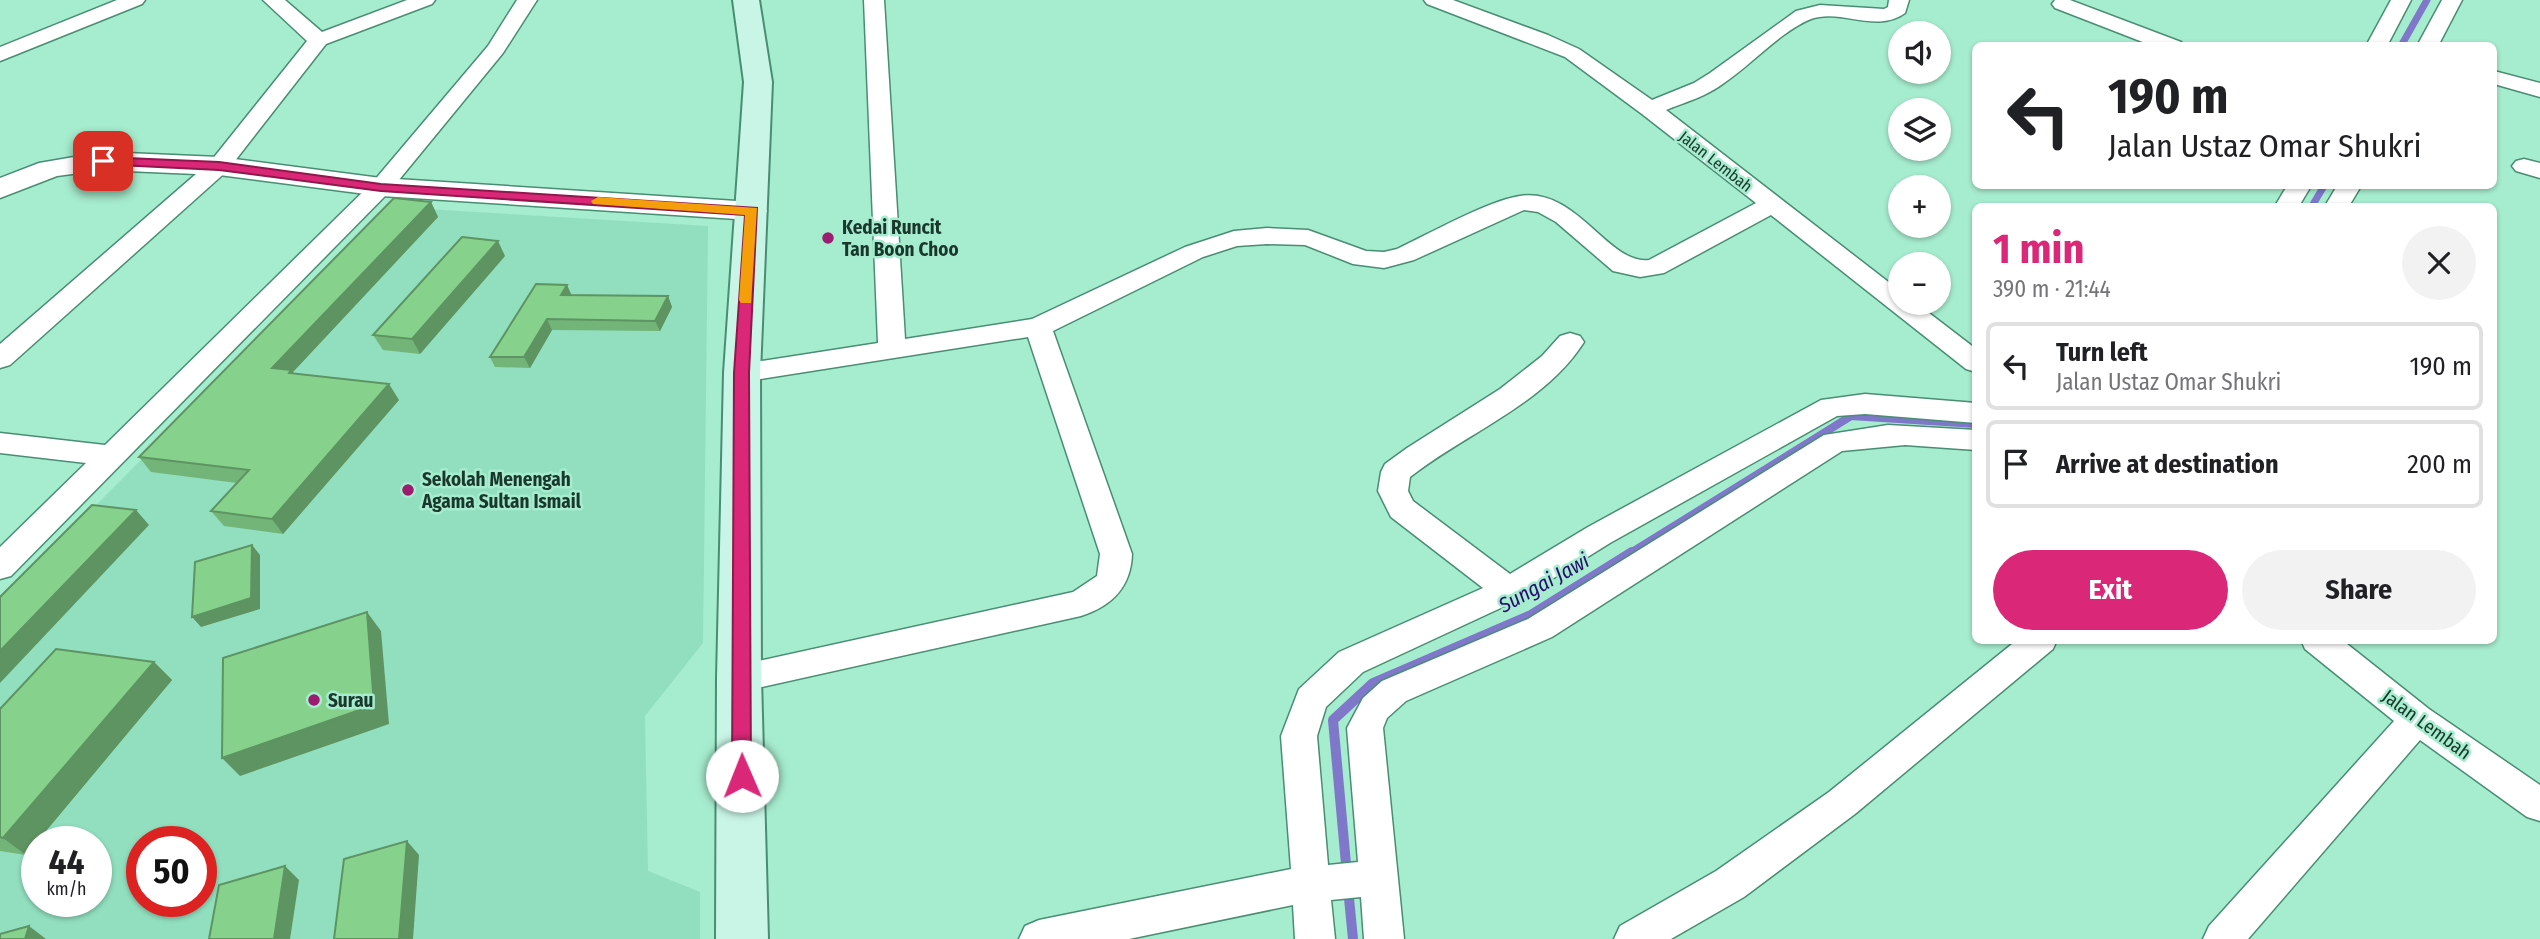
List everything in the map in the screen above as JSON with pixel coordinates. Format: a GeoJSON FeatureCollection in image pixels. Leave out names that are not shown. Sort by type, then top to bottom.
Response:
{"type":"FeatureCollection","features":[{"type":"Feature","properties":{"kind":"main road"},"geometry":{"type":"LineString","coordinates":[[742,939],[742,373],[758,82],[746,0]]}},
{"type":"Feature","properties":{"kind":"street"},"geometry":{"type":"LineString","coordinates":[[273,0],[319,40]]}},
{"type":"Feature","properties":{"kind":"street"},"geometry":{"type":"LineString","coordinates":[[0,359],[219,166],[319,40],[425,0]]}},
{"type":"Feature","properties":{"kind":"street"},"geometry":{"type":"LineString","coordinates":[[0,567],[381,187],[496,49],[527,0]]}},
{"type":"Feature","properties":{"kind":"street"},"geometry":{"type":"LineString","coordinates":[[874,0],[892,348]]}},
{"type":"Feature","properties":{"kind":"street","name":"Jalan Lembah"},"geometry":{"type":"LineString","coordinates":[[1434,0],[1541,38],[1572,53],[1650,109],[1972,360]]}},
{"type":"Feature","properties":{"kind":"street"},"geometry":{"type":"LineString","coordinates":[[1650,109],[1710,83],[1806,13],[1822,11],[1889,15],[1898,9],[1899,0]]}},
{"type":"Feature","properties":{"kind":"street"},"geometry":{"type":"LineString","coordinates":[[2378,42],[2401,0]]}},
{"type":"Feature","properties":{"kind":"street"},"geometry":{"type":"LineString","coordinates":[[2429,42],[2452,0]]}},
{"type":"Feature","properties":{"kind":"street"},"geometry":{"type":"LineString","coordinates":[[0,55],[128,1]]}},
{"type":"Feature","properties":{"kind":"street"},"geometry":{"type":"LineString","coordinates":[[2062,4],[2163,42]]}},
{"type":"Feature","properties":{"kind":"street"},"geometry":{"type":"LineString","coordinates":[[2497,78],[2540,90]]}},
{"type":"Feature","properties":{"kind":"street"},"geometry":{"type":"LineString","coordinates":[[0,189],[49,169],[78,163],[219,166],[381,187],[752,211]]}},
{"type":"Feature","properties":{"kind":"street"},"geometry":{"type":"LineString","coordinates":[[742,373],[1038,327],[1194,252],[1234,240],[1267,236],[1308,238],[1362,258],[1384,260],[1405,255],[1522,203],[1544,205],[1565,216],[1622,265],[1640,269],[1655,267],[1771,205]]}},
{"type":"Feature","properties":{"kind":"street"},"geometry":{"type":"LineString","coordinates":[[740,678],[1081,603],[1105,590],[1116,573],[1116,554],[1038,327]]}},
{"type":"Feature","properties":{"kind":"street"},"geometry":{"type":"LineString","coordinates":[[1509,590],[1402,509],[1393,491],[1396,472],[1415,456],[1536,379],[1570,342]]}},
{"type":"Feature","properties":{"kind":"street"},"geometry":{"type":"LineString","coordinates":[[1384,939],[1345,881],[1299,736],[1311,699],[1351,662],[1509,590],[1599,535],[1831,407],[1865,404],[1972,414]]}},
{"type":"Feature","properties":{"kind":"street"},"geometry":{"type":"LineString","coordinates":[[1315,939],[1345,881],[1365,728],[1375,708],[1394,691],[1540,628],[1834,442],[1866,434],[1906,433],[1972,440]]}},
{"type":"Feature","properties":{"kind":"street"},"geometry":{"type":"LineString","coordinates":[[0,443],[112,456]]}},
{"type":"Feature","properties":{"kind":"street"},"geometry":{"type":"LineString","coordinates":[[1634,939],[1730,884],[1842,803],[2036,644]]}},
{"type":"Feature","properties":{"kind":"street","name":"Jalan Lembah"},"geometry":{"type":"LineString","coordinates":[[2322,644],[2417,719],[2540,805]]}},
{"type":"Feature","properties":{"kind":"street"},"geometry":{"type":"LineString","coordinates":[[2223,939],[2417,719]]}},
{"type":"Feature","properties":{"kind":"street"},"geometry":{"type":"LineString","coordinates":[[1039,939],[1345,881]]}},
{"type":"Feature","properties":{"kind":"shaded area","name":"Sekolah Menengah Agama Sultan Ismail"},"geometry":{"type":"Polygon","coordinates":[[[392,207],[708,226],[703,643],[645,716],[648,871],[700,892],[700,939],[0,939],[0,602],[392,207]]]}},
{"type":"Feature","properties":{"kind":"building"},"geometry":{"type":"Polygon","coordinates":[[[394,198],[431,202],[272,368],[291,370],[289,373],[389,384],[272,519],[211,511],[249,470],[139,457],[394,198]]]}},
{"type":"Feature","properties":{"kind":"building"},"geometry":{"type":"Polygon","coordinates":[[[462,237],[498,241],[412,339],[373,335],[462,237]]]}},
{"type":"Feature","properties":{"kind":"building"},"geometry":{"type":"Polygon","coordinates":[[[536,284],[567,285],[561,295],[668,296],[655,321],[547,319],[524,357],[490,357],[536,284]]]}},
{"type":"Feature","properties":{"kind":"building"},"geometry":{"type":"Polygon","coordinates":[[[92,505],[136,510],[0,651],[0,597],[92,505]]]}},
{"type":"Feature","properties":{"kind":"building"},"geometry":{"type":"Polygon","coordinates":[[[252,545],[251,598],[192,617],[195,562],[252,545]]]}},
{"type":"Feature","properties":{"kind":"building","name":"Surau"},"geometry":{"type":"Polygon","coordinates":[[[367,612],[374,705],[222,758],[223,658],[367,612]]]}},
{"type":"Feature","properties":{"kind":"building"},"geometry":{"type":"Polygon","coordinates":[[[56,649],[154,662],[3,838],[0,837],[0,709],[56,649]]]}},
{"type":"Feature","properties":{"kind":"building"},"geometry":{"type":"Polygon","coordinates":[[[407,841],[399,939],[334,939],[344,859],[407,841]]]}},
{"type":"Feature","properties":{"kind":"building"},"geometry":{"type":"Polygon","coordinates":[[[285,866],[274,939],[209,939],[213,917],[217,917],[219,885],[285,866]]]}},
{"type":"Feature","properties":{"kind":"building"},"geometry":{"type":"Polygon","coordinates":[[[29,926],[25,939],[0,939],[0,934],[29,926]]]}},
{"type":"Feature","properties":{"kind":"waterway","name":"Sungai Jawi"},"geometry":{"type":"LineString","coordinates":[[2403,42],[2427,0]]}},
{"type":"Feature","properties":{"kind":"waterway","name":"Sungai Jawi"},"geometry":{"type":"LineString","coordinates":[[2314,203],[2322,189]]}},
{"type":"Feature","properties":{"kind":"waterway","name":"Sungai Jawi"},"geometry":{"type":"LineString","coordinates":[[1629,554],[1851,416],[1972,424]]}},
{"type":"Feature","properties":{"kind":"waterway","name":"Sungai Jawi"},"geometry":{"type":"LineString","coordinates":[[1347,875],[1333,720],[1373,683],[1531,615],[1632,552]]}},
{"type":"Feature","properties":{"kind":"waterway","name":"Sungai Jawi"},"geometry":{"type":"LineString","coordinates":[[1348,888],[1353,939]]}},
{"type":"Feature","properties":{"kind":"slow traffic"},"geometry":{"type":"LineString","coordinates":[[598,201],[752,211],[746,300]]}},
{"type":"Feature","properties":{"kind":"place","name":"Kedai Runcit Tan Boon Choo"},"geometry":{"type":"Point","coordinates":[828,238]}},
{"type":"Feature","properties":{"kind":"place","name":"Sekolah Menengah Agama Sultan Ismail"},"geometry":{"type":"Point","coordinates":[408,490]}},
{"type":"Feature","properties":{"kind":"place","name":"Surau"},"geometry":{"type":"Point","coordinates":[314,700]}},
{"type":"Feature","properties":{"kind":"route"},"geometry":{"type":"LineString","coordinates":[[103,161],[219,166],[381,187],[752,211],[742,373],[742,776]]}}]}
